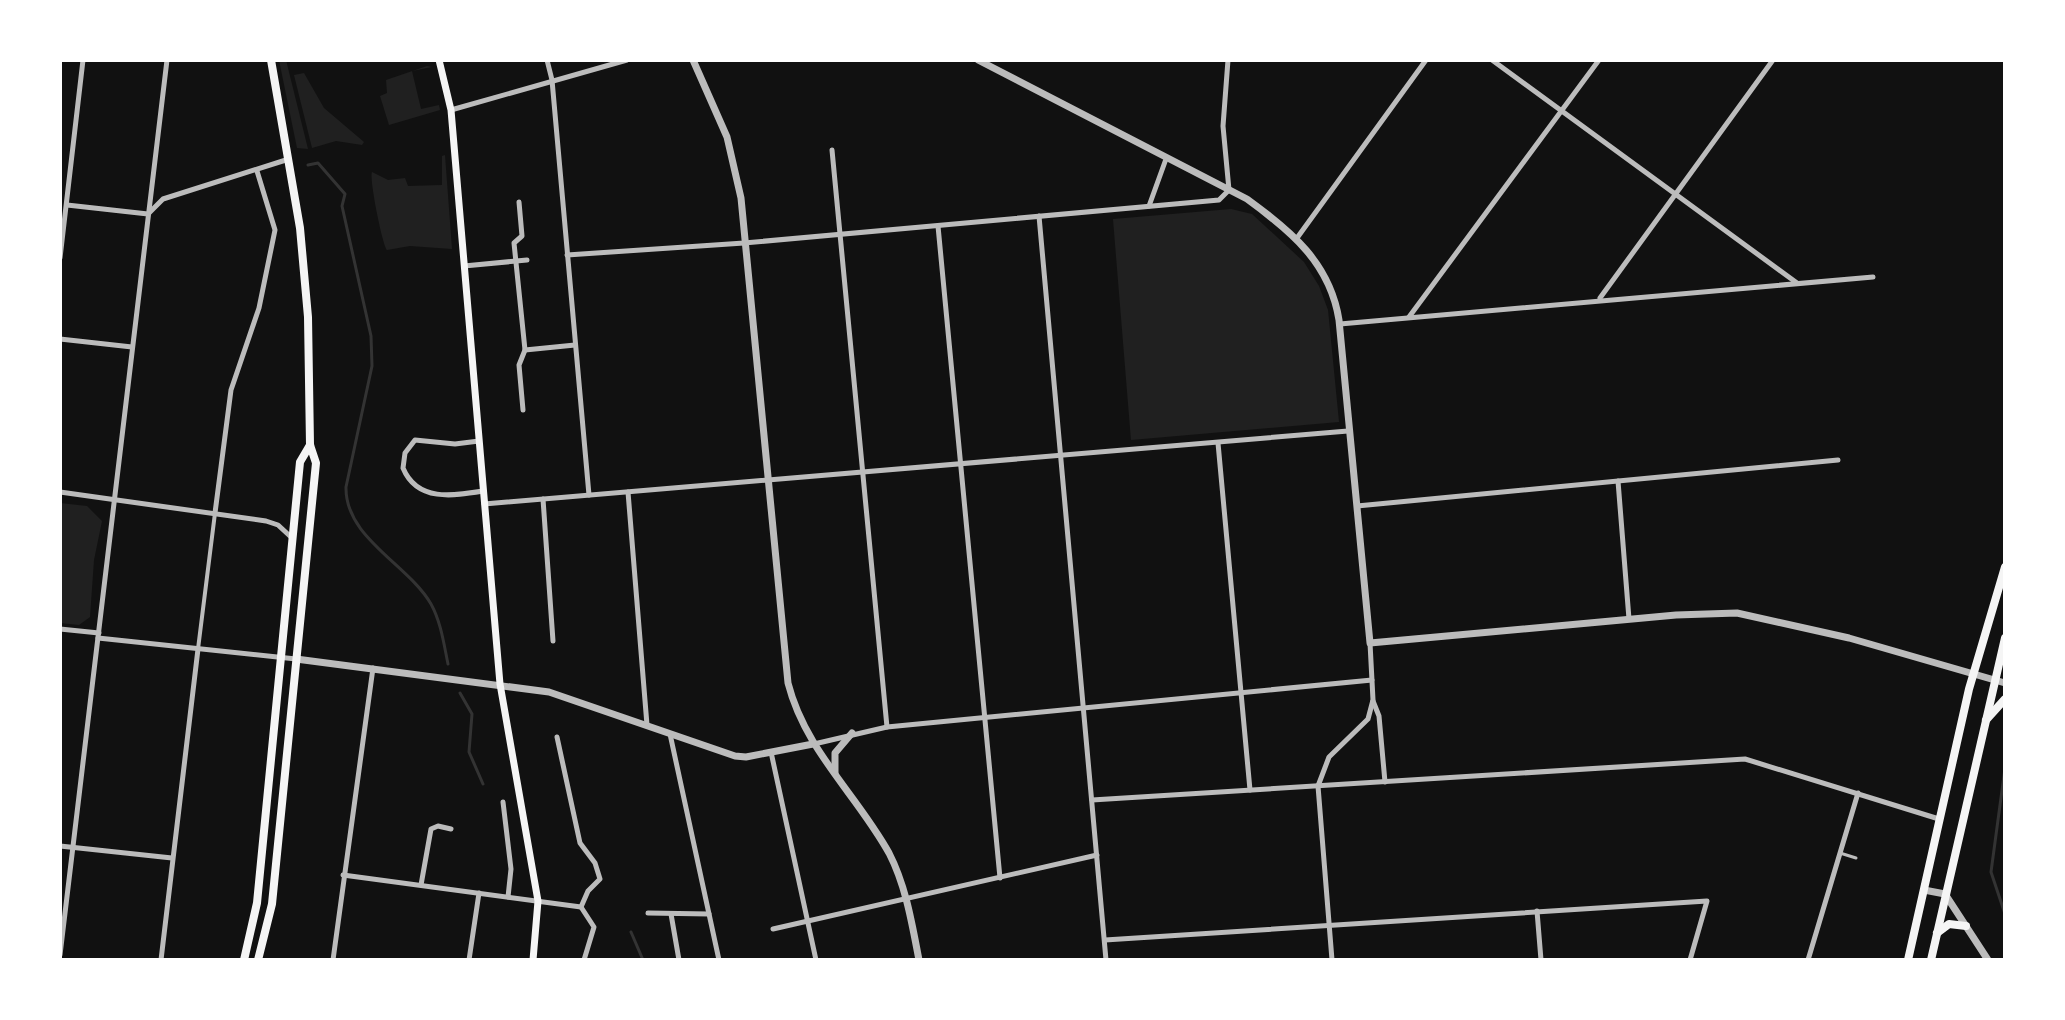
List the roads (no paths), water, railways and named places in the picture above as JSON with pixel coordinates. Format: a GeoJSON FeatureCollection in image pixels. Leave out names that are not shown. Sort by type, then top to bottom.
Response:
{"type":"FeatureCollection","features":[{"type":"Feature","properties":{"kind":"main road"},"geometry":{"type":"LineString","coordinates":[[258,960],[272,904],[316,463],[310,445],[308,317],[289,159],[271,60]]}},
{"type":"Feature","properties":{"kind":"main road"},"geometry":{"type":"LineString","coordinates":[[439,60],[451,110],[500,684],[538,901],[533,960]]}},
{"type":"Feature","properties":{"kind":"main road"},"geometry":{"type":"LineString","coordinates":[[244,960],[257,903],[300,462],[310,445]]}},
{"type":"Feature","properties":{"kind":"main road"},"geometry":{"type":"LineString","coordinates":[[1908,960],[1973,675],[2005,567]]}},
{"type":"Feature","properties":{"kind":"main road"},"geometry":{"type":"LineString","coordinates":[[1931,960],[2005,638]]}},
{"type":"Feature","properties":{"kind":"main road"},"geometry":{"type":"LineString","coordinates":[[1982,728],[1994,708],[2005,699]]}},
{"type":"Feature","properties":{"kind":"main road"},"geometry":{"type":"LineString","coordinates":[[1936,933],[1949,924],[1966,926]]}},
{"type":"Feature","properties":{"kind":"street"},"geometry":{"type":"LineString","coordinates":[[60,258],[83,60]]}},
{"type":"Feature","properties":{"kind":"street"},"geometry":{"type":"LineString","coordinates":[[60,955],[167,60]]}},
{"type":"Feature","properties":{"kind":"street"},"geometry":{"type":"LineString","coordinates":[[547,60],[552,80],[589,495]]}},
{"type":"Feature","properties":{"kind":"street"},"geometry":{"type":"LineString","coordinates":[[451,110],[627,60]]}},
{"type":"Feature","properties":{"kind":"street"},"geometry":{"type":"LineString","coordinates":[[693,60],[735,164],[783,660],[791,697],[813,744],[890,855],[906,901],[919,960]]}},
{"type":"Feature","properties":{"kind":"street"},"geometry":{"type":"LineString","coordinates":[[978,60],[1229,190],[1297,238],[1328,280],[1340,324],[1373,700],[1368,719],[1329,757],[1318,786],[1332,960]]}},
{"type":"Feature","properties":{"kind":"street"},"geometry":{"type":"LineString","coordinates":[[1228,60],[1223,126],[1229,190]]}},
{"type":"Feature","properties":{"kind":"street"},"geometry":{"type":"LineString","coordinates":[[1297,238],[1426,60]]}},
{"type":"Feature","properties":{"kind":"street"},"geometry":{"type":"LineString","coordinates":[[1492,60],[1797,283]]}},
{"type":"Feature","properties":{"kind":"street"},"geometry":{"type":"LineString","coordinates":[[1408,318],[1599,60]]}},
{"type":"Feature","properties":{"kind":"street"},"geometry":{"type":"LineString","coordinates":[[1600,299],[1773,60]]}},
{"type":"Feature","properties":{"kind":"street"},"geometry":{"type":"LineString","coordinates":[[832,150],[887,727]]}},
{"type":"Feature","properties":{"kind":"street"},"geometry":{"type":"LineString","coordinates":[[148,214],[163,199],[289,159]]}},
{"type":"Feature","properties":{"kind":"street"},"geometry":{"type":"LineString","coordinates":[[1149,206],[1166,159]]}},
{"type":"Feature","properties":{"kind":"street"},"geometry":{"type":"LineString","coordinates":[[161,960],[231,390],[259,308],[275,230],[257,171]]}},
{"type":"Feature","properties":{"kind":"street"},"geometry":{"type":"LineString","coordinates":[[567,255],[744,243],[1219,200],[1229,190]]}},
{"type":"Feature","properties":{"kind":"street"},"geometry":{"type":"LineString","coordinates":[[519,202],[522,236],[514,243],[525,350],[519,365],[523,410]]}},
{"type":"Feature","properties":{"kind":"street"},"geometry":{"type":"LineString","coordinates":[[67,205],[148,214]]}},
{"type":"Feature","properties":{"kind":"street"},"geometry":{"type":"LineString","coordinates":[[1039,216],[1106,960]]}},
{"type":"Feature","properties":{"kind":"street"},"geometry":{"type":"LineString","coordinates":[[938,226],[1000,878]]}},
{"type":"Feature","properties":{"kind":"street"},"geometry":{"type":"LineString","coordinates":[[464,266],[527,260]]}},
{"type":"Feature","properties":{"kind":"street"},"geometry":{"type":"LineString","coordinates":[[1340,324],[1873,277]]}},
{"type":"Feature","properties":{"kind":"street"},"geometry":{"type":"LineString","coordinates":[[60,339],[132,347]]}},
{"type":"Feature","properties":{"kind":"street"},"geometry":{"type":"LineString","coordinates":[[525,350],[575,345]]}},
{"type":"Feature","properties":{"kind":"street"},"geometry":{"type":"LineString","coordinates":[[484,504],[1348,431]]}},
{"type":"Feature","properties":{"kind":"street"},"geometry":{"type":"LineString","coordinates":[[479,441],[455,444],[415,440],[405,453],[403,468],[417,488],[430,493],[442,496],[483,491]]}},
{"type":"Feature","properties":{"kind":"street"},"geometry":{"type":"LineString","coordinates":[[1218,443],[1250,790]]}},
{"type":"Feature","properties":{"kind":"street"},"geometry":{"type":"LineString","coordinates":[[1357,506],[1838,460]]}},
{"type":"Feature","properties":{"kind":"street"},"geometry":{"type":"LineString","coordinates":[[1618,481],[1629,619]]}},
{"type":"Feature","properties":{"kind":"street"},"geometry":{"type":"LineString","coordinates":[[60,492],[215,513],[278,525],[294,541]]}},
{"type":"Feature","properties":{"kind":"street"},"geometry":{"type":"LineString","coordinates":[[628,492],[647,725]]}},
{"type":"Feature","properties":{"kind":"street"},"geometry":{"type":"LineString","coordinates":[[543,499],[553,641]]}},
{"type":"Feature","properties":{"kind":"street"},"geometry":{"type":"LineString","coordinates":[[1370,643],[1710,613],[1752,615],[1849,638],[2005,683]]}},
{"type":"Feature","properties":{"kind":"street"},"geometry":{"type":"LineString","coordinates":[[60,629],[549,692],[735,756],[813,744],[887,727],[1372,680]]}},
{"type":"Feature","properties":{"kind":"street"},"geometry":{"type":"LineString","coordinates":[[333,960],[373,668]]}},
{"type":"Feature","properties":{"kind":"street"},"geometry":{"type":"LineString","coordinates":[[1373,700],[1379,716],[1385,782]]}},
{"type":"Feature","properties":{"kind":"street"},"geometry":{"type":"LineString","coordinates":[[669,733],[719,960]]}},
{"type":"Feature","properties":{"kind":"street"},"geometry":{"type":"LineString","coordinates":[[835,775],[835,753],[852,733]]}},
{"type":"Feature","properties":{"kind":"street"},"geometry":{"type":"LineString","coordinates":[[557,737],[580,843],[595,863],[600,879],[588,891],[581,907]]}},
{"type":"Feature","properties":{"kind":"street"},"geometry":{"type":"LineString","coordinates":[[771,752],[816,960]]}},
{"type":"Feature","properties":{"kind":"street"},"geometry":{"type":"LineString","coordinates":[[1092,800],[1745,759],[1939,819]]}},
{"type":"Feature","properties":{"kind":"street"},"geometry":{"type":"LineString","coordinates":[[1808,960],[1858,793]]}},
{"type":"Feature","properties":{"kind":"street"},"geometry":{"type":"LineString","coordinates":[[503,802],[511,869],[508,897]]}},
{"type":"Feature","properties":{"kind":"street"},"geometry":{"type":"LineString","coordinates":[[421,885],[431,829],[438,826],[451,829]]}},
{"type":"Feature","properties":{"kind":"street"},"geometry":{"type":"LineString","coordinates":[[60,846],[172,858]]}},
{"type":"Feature","properties":{"kind":"street"},"geometry":{"type":"LineString","coordinates":[[773,929],[1097,855]]}},
{"type":"Feature","properties":{"kind":"street"},"geometry":{"type":"LineString","coordinates":[[343,875],[581,907],[594,927],[584,960]]}},
{"type":"Feature","properties":{"kind":"street"},"geometry":{"type":"LineString","coordinates":[[1924,890],[1945,894],[1988,960]]}},
{"type":"Feature","properties":{"kind":"street"},"geometry":{"type":"LineString","coordinates":[[469,960],[479,893]]}},
{"type":"Feature","properties":{"kind":"street"},"geometry":{"type":"LineString","coordinates":[[1105,940],[1707,901],[1690,960]]}},
{"type":"Feature","properties":{"kind":"street"},"geometry":{"type":"LineString","coordinates":[[1537,911],[1541,960]]}},
{"type":"Feature","properties":{"kind":"street"},"geometry":{"type":"LineString","coordinates":[[648,913],[709,914]]}},
{"type":"Feature","properties":{"kind":"street"},"geometry":{"type":"LineString","coordinates":[[671,914],[679,960]]}},
{"type":"Feature","properties":{"kind":"lane"},"geometry":{"type":"LineString","coordinates":[[1840,853],[1856,858]]}},
{"type":"Feature","properties":{"kind":"waterway"},"geometry":{"type":"LineString","coordinates":[[308,165],[318,163],[345,194],[342,206],[371,336],[372,366],[346,487],[348,505],[366,536],[408,576],[431,604],[440,626],[448,664]]}},
{"type":"Feature","properties":{"kind":"waterway"},"geometry":{"type":"LineString","coordinates":[[460,693],[472,714],[469,752],[483,784]]}},
{"type":"Feature","properties":{"kind":"waterway"},"geometry":{"type":"LineString","coordinates":[[2005,768],[1991,872],[2005,914]]}},
{"type":"Feature","properties":{"kind":"waterway"},"geometry":{"type":"LineString","coordinates":[[631,932],[643,960]]}}]}
